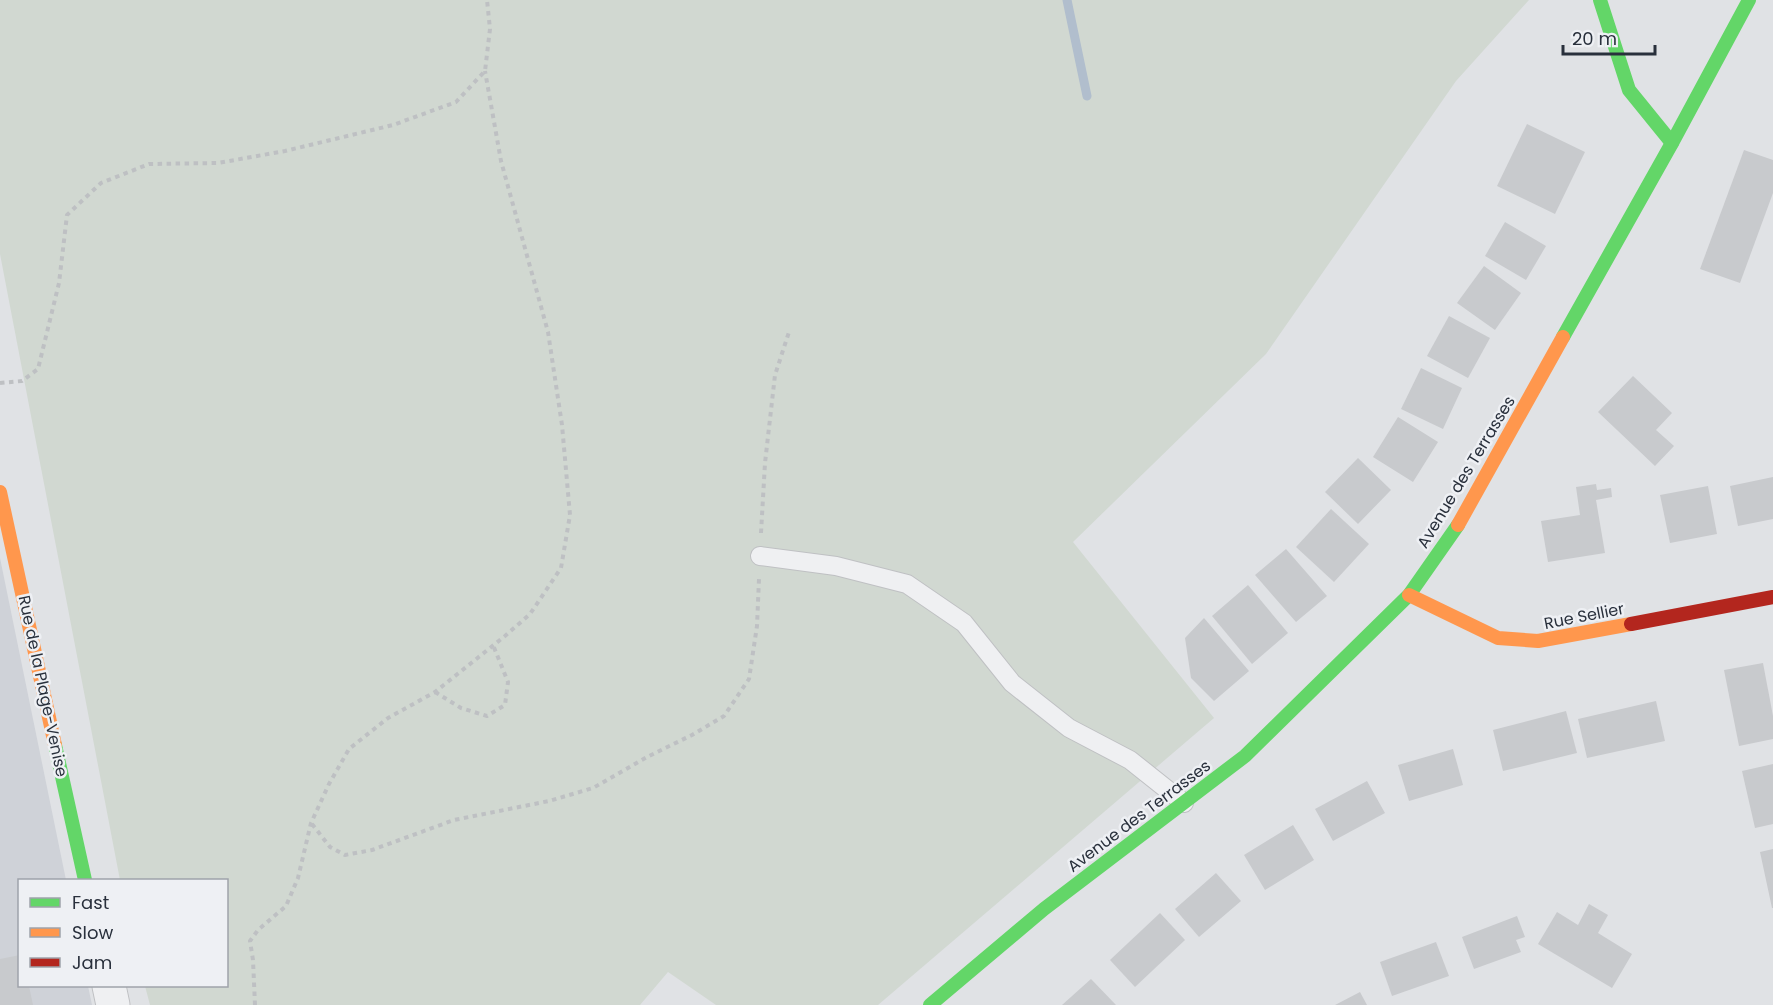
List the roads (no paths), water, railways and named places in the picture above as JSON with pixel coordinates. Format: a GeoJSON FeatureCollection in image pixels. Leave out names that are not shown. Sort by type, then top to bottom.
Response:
{"type":"FeatureCollection","features":[{"type":"Feature","properties":{"kind":"street"},"geometry":{"type":"LineString","coordinates":[[1600,0],[1629,90],[1672,143]]}},
{"type":"Feature","properties":{"kind":"street","name":"Avenue des Terrasses"},"geometry":{"type":"LineString","coordinates":[[930,1005],[1044,909],[1245,756],[1409,595],[1457,527],[1672,143],[1749,0]]}},
{"type":"Feature","properties":{"kind":"street","name":"Rue de la Plage-Venise"},"geometry":{"type":"LineString","coordinates":[[0,492],[4,526],[85,879]]}},
{"type":"Feature","properties":{"kind":"street","name":"Rue Sellier"},"geometry":{"type":"LineString","coordinates":[[1409,595],[1498,638],[1538,641],[1773,597]]}},
{"type":"Feature","properties":{"kind":"street"},"geometry":{"type":"LineString","coordinates":[[108,987],[113,1005]]}},
{"type":"Feature","properties":{"kind":"lane"},"geometry":{"type":"LineString","coordinates":[[760,555],[836,566],[907,584],[964,623],[1012,683],[1022,691],[1069,728],[1130,760],[1184,803]]}},
{"type":"Feature","properties":{"kind":"waterway"},"geometry":{"type":"LineString","coordinates":[[1067,0],[1087,96]]}}]}
